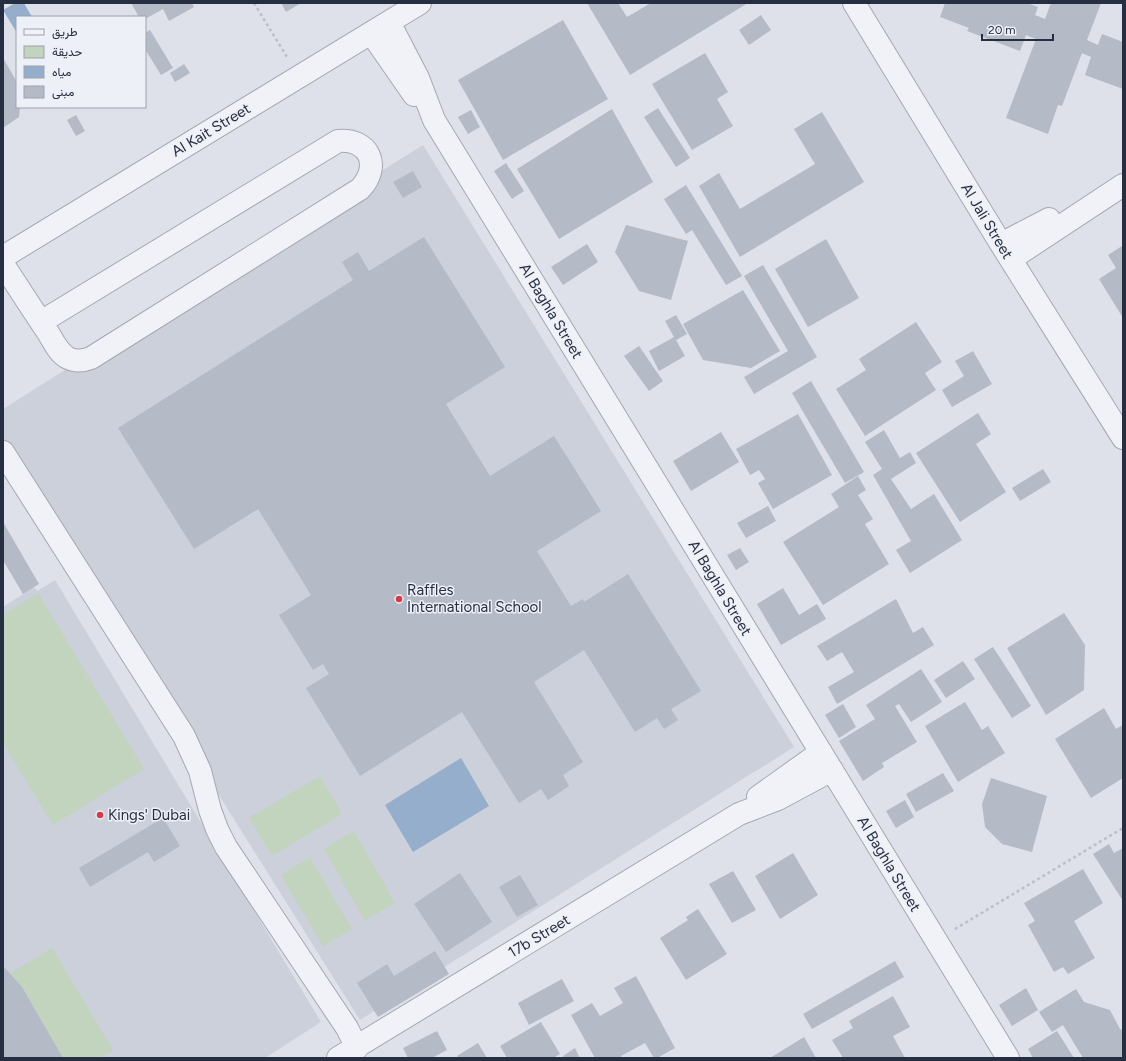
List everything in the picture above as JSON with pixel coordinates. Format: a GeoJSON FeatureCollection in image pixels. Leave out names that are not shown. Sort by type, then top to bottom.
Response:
{"type":"FeatureCollection","features":[{"type":"Feature","properties":{"kind":"street","name":"Al Kait Street"},"geometry":{"type":"LineString","coordinates":[[3,257],[420,3]]}},
{"type":"Feature","properties":{"kind":"street","name":"Al Jali Street"},"geometry":{"type":"LineString","coordinates":[[854,3],[1006,252],[1123,438]]}},
{"type":"Feature","properties":{"kind":"street","name":"Al Baghla Street"},"geometry":{"type":"LineString","coordinates":[[380,27],[416,99],[433,117],[1008,1058]]}},
{"type":"Feature","properties":{"kind":"street"},"geometry":{"type":"LineString","coordinates":[[3,264],[40,322],[62,353],[67,357],[79,361],[91,358],[360,189],[367,182],[371,173],[372,164],[369,155],[364,148],[356,142],[347,140],[338,141],[40,322]]}},
{"type":"Feature","properties":{"kind":"street"},"geometry":{"type":"LineString","coordinates":[[1006,252],[1087,200],[1118,188]]}},
{"type":"Feature","properties":{"kind":"street"},"geometry":{"type":"LineString","coordinates":[[3,452],[184,736],[200,771],[210,810],[226,847],[347,1028],[348,1053]]}},
{"type":"Feature","properties":{"kind":"street","name":"17b Street"},"geometry":{"type":"LineString","coordinates":[[739,814],[757,797],[821,752]]}},
{"type":"Feature","properties":{"kind":"street","name":"17b Street"},"geometry":{"type":"LineString","coordinates":[[348,1053],[739,814],[778,799],[832,770]]}},
{"type":"Feature","properties":{"kind":"path"},"geometry":{"type":"LineString","coordinates":[[254,3],[299,76]]}},
{"type":"Feature","properties":{"kind":"path"},"geometry":{"type":"LineString","coordinates":[[936,941],[1123,828]]}},
{"type":"Feature","properties":{"kind":"shaded area","name":"Raffles International School"},"geometry":{"type":"Polygon","coordinates":[[[423,145],[794,747],[360,1020],[3,451],[3,409],[423,145]]]}},
{"type":"Feature","properties":{"kind":"shaded area","name":"Kings' Dubai"},"geometry":{"type":"Polygon","coordinates":[[[55,580],[321,1022],[265,1058],[3,1058],[3,607],[34,587],[37,591],[55,580]]]}},
{"type":"Feature","properties":{"kind":"green space"},"geometry":{"type":"Polygon","coordinates":[[[38,593],[144,769],[53,825],[3,743],[3,615],[38,593]]]}},
{"type":"Feature","properties":{"kind":"green space"},"geometry":{"type":"Polygon","coordinates":[[[320,776],[342,814],[272,856],[249,818],[320,776]]]}},
{"type":"Feature","properties":{"kind":"green space"},"geometry":{"type":"Polygon","coordinates":[[[354,831],[395,903],[365,921],[324,849],[354,831]]]}},
{"type":"Feature","properties":{"kind":"green space"},"geometry":{"type":"Polygon","coordinates":[[[310,858],[352,929],[323,946],[281,875],[310,858]]]}},
{"type":"Feature","properties":{"kind":"green space"},"geometry":{"type":"Polygon","coordinates":[[[52,948],[113,1050],[100,1058],[51,1058],[3,978],[52,948]]]}},
{"type":"Feature","properties":{"kind":"water"},"geometry":{"type":"Polygon","coordinates":[[[15,3],[24,3],[31,16],[16,16],[16,31],[3,10],[15,3]]]}},
{"type":"Feature","properties":{"kind":"water"},"geometry":{"type":"Polygon","coordinates":[[[461,758],[489,806],[413,852],[385,805],[461,758]]]}},
{"type":"Feature","properties":{"kind":"building"},"geometry":{"type":"Polygon","coordinates":[[[131,3],[192,3],[194,7],[169,21],[163,9],[146,18],[146,16],[138,16],[131,3]]]}},
{"type":"Feature","properties":{"kind":"building"},"geometry":{"type":"Polygon","coordinates":[[[281,3],[301,3],[286,12],[281,3]]]}},
{"type":"Feature","properties":{"kind":"building"},"geometry":{"type":"Polygon","coordinates":[[[587,3],[618,3],[627,17],[651,3],[748,3],[630,75],[587,3]]]}},
{"type":"Feature","properties":{"kind":"building"},"geometry":{"type":"Polygon","coordinates":[[[945,3],[1027,3],[1038,7],[1035,15],[1045,19],[1051,3],[1101,3],[1087,40],[1098,45],[1102,34],[1123,42],[1123,89],[1085,75],[1091,57],[1082,53],[1062,106],[1058,105],[1048,134],[1006,118],[1036,39],[1026,35],[1020,51],[967,31],[969,28],[940,17],[945,3]]]}},
{"type":"Feature","properties":{"kind":"building"},"geometry":{"type":"Polygon","coordinates":[[[761,15],[771,30],[749,45],[739,30],[761,15]]]}},
{"type":"Feature","properties":{"kind":"building"},"geometry":{"type":"Polygon","coordinates":[[[563,20],[608,99],[503,160],[458,80],[563,20]]]}},
{"type":"Feature","properties":{"kind":"building"},"geometry":{"type":"Polygon","coordinates":[[[150,30],[173,68],[161,75],[146,51],[146,32],[150,30]]]}},
{"type":"Feature","properties":{"kind":"building"},"geometry":{"type":"Polygon","coordinates":[[[705,53],[728,92],[717,99],[733,126],[692,150],[652,84],[705,53]]]}},
{"type":"Feature","properties":{"kind":"building"},"geometry":{"type":"Polygon","coordinates":[[[3,58],[16,80],[16,108],[20,108],[19,117],[3,128],[3,58]]]}},
{"type":"Feature","properties":{"kind":"building"},"geometry":{"type":"Polygon","coordinates":[[[184,64],[190,73],[175,82],[170,73],[184,64]]]}},
{"type":"Feature","properties":{"kind":"building"},"geometry":{"type":"Polygon","coordinates":[[[658,108],[690,158],[676,167],[644,117],[658,108]]]}},
{"type":"Feature","properties":{"kind":"building"},"geometry":{"type":"Polygon","coordinates":[[[612,109],[653,182],[559,239],[517,169],[612,109]]]}},
{"type":"Feature","properties":{"kind":"building"},"geometry":{"type":"Polygon","coordinates":[[[471,110],[480,127],[468,134],[458,117],[471,110]]]}},
{"type":"Feature","properties":{"kind":"building"},"geometry":{"type":"Polygon","coordinates":[[[822,112],[864,182],[740,257],[699,186],[719,173],[740,209],[815,164],[794,129],[822,112]]]}},
{"type":"Feature","properties":{"kind":"building"},"geometry":{"type":"Polygon","coordinates":[[[76,115],[85,131],[76,136],[67,120],[76,115]]]}},
{"type":"Feature","properties":{"kind":"building"},"geometry":{"type":"Polygon","coordinates":[[[506,163],[524,191],[512,199],[494,171],[506,163]]]}},
{"type":"Feature","properties":{"kind":"building"},"geometry":{"type":"Polygon","coordinates":[[[413,171],[422,187],[403,198],[393,182],[413,171]]]}},
{"type":"Feature","properties":{"kind":"building"},"geometry":{"type":"Polygon","coordinates":[[[686,185],[742,276],[726,285],[692,230],[686,234],[664,199],[686,185]]]}},
{"type":"Feature","properties":{"kind":"building"},"geometry":{"type":"Polygon","coordinates":[[[626,225],[688,241],[671,300],[639,291],[615,252],[626,225]]]}},
{"type":"Feature","properties":{"kind":"building"},"geometry":{"type":"Polygon","coordinates":[[[424,237],[505,367],[446,404],[490,476],[554,436],[601,511],[537,551],[571,606],[583,599],[584,602],[628,574],[701,691],[671,709],[678,720],[664,729],[657,718],[635,732],[584,650],[534,682],[583,762],[563,775],[569,786],[548,800],[541,789],[519,803],[462,712],[360,776],[306,688],[329,674],[323,664],[313,670],[279,615],[311,595],[258,509],[194,549],[118,428],[353,280],[342,262],[358,252],[369,271],[424,237]]]}},
{"type":"Feature","properties":{"kind":"building"},"geometry":{"type":"Polygon","coordinates":[[[826,239],[859,298],[808,327],[775,269],[826,239]]]}},
{"type":"Feature","properties":{"kind":"building"},"geometry":{"type":"Polygon","coordinates":[[[587,244],[598,262],[563,285],[551,267],[587,244]]]}},
{"type":"Feature","properties":{"kind":"building"},"geometry":{"type":"Polygon","coordinates":[[[1122,246],[1123,318],[1099,279],[1116,268],[1108,255],[1122,246]]]}},
{"type":"Feature","properties":{"kind":"building"},"geometry":{"type":"Polygon","coordinates":[[[763,265],[817,357],[754,394],[744,377],[788,351],[744,276],[763,265]]]}},
{"type":"Feature","properties":{"kind":"building"},"geometry":{"type":"Polygon","coordinates":[[[743,290],[780,351],[751,368],[703,360],[683,324],[743,290]]]}},
{"type":"Feature","properties":{"kind":"building"},"geometry":{"type":"Polygon","coordinates":[[[676,315],[687,334],[676,340],[685,356],[659,371],[649,351],[674,337],[665,321],[676,315]]]}},
{"type":"Feature","properties":{"kind":"building"},"geometry":{"type":"Polygon","coordinates":[[[916,322],[942,362],[925,373],[936,390],[865,436],[836,389],[866,370],[859,359],[916,322]]]}},
{"type":"Feature","properties":{"kind":"building"},"geometry":{"type":"Polygon","coordinates":[[[639,346],[663,381],[649,391],[624,356],[639,346]]]}},
{"type":"Feature","properties":{"kind":"building"},"geometry":{"type":"Polygon","coordinates":[[[973,351],[992,384],[952,407],[942,390],[964,376],[955,361],[973,351]]]}},
{"type":"Feature","properties":{"kind":"building"},"geometry":{"type":"Polygon","coordinates":[[[811,381],[864,472],[845,483],[792,393],[811,381]]]}},
{"type":"Feature","properties":{"kind":"building"},"geometry":{"type":"Polygon","coordinates":[[[978,413],[991,434],[976,444],[1006,492],[960,522],[916,453],[978,413]]]}},
{"type":"Feature","properties":{"kind":"building"},"geometry":{"type":"Polygon","coordinates":[[[798,414],[832,475],[773,509],[758,483],[765,479],[759,470],[750,475],[736,449],[798,414]]]}},
{"type":"Feature","properties":{"kind":"building"},"geometry":{"type":"Polygon","coordinates":[[[884,430],[900,458],[910,452],[916,463],[891,479],[911,509],[934,494],[962,540],[910,573],[896,550],[911,541],[873,475],[882,469],[865,442],[884,430]]]}},
{"type":"Feature","properties":{"kind":"building"},"geometry":{"type":"Polygon","coordinates":[[[721,432],[739,462],[691,491],[673,461],[721,432]]]}},
{"type":"Feature","properties":{"kind":"building"},"geometry":{"type":"Polygon","coordinates":[[[1043,469],[1051,482],[1020,501],[1012,488],[1043,469]]]}},
{"type":"Feature","properties":{"kind":"building"},"geometry":{"type":"Polygon","coordinates":[[[858,476],[866,490],[858,495],[873,519],[865,524],[889,564],[823,605],[783,542],[839,507],[831,494],[858,476]]]}},
{"type":"Feature","properties":{"kind":"building"},"geometry":{"type":"Polygon","coordinates":[[[768,506],[776,521],[746,538],[737,523],[768,506]]]}},
{"type":"Feature","properties":{"kind":"building"},"geometry":{"type":"Polygon","coordinates":[[[3,522],[39,584],[23,594],[3,560],[3,522]]]}},
{"type":"Feature","properties":{"kind":"building"},"geometry":{"type":"Polygon","coordinates":[[[740,548],[749,562],[736,570],[727,555],[740,548]]]}},
{"type":"Feature","properties":{"kind":"building"},"geometry":{"type":"Polygon","coordinates":[[[783,588],[799,615],[817,604],[826,619],[781,645],[757,604],[783,588]]]}},
{"type":"Feature","properties":{"kind":"building"},"geometry":{"type":"Polygon","coordinates":[[[896,599],[913,633],[923,627],[934,645],[837,704],[828,687],[854,672],[842,652],[827,661],[817,646],[896,599]]]}},
{"type":"Feature","properties":{"kind":"building"},"geometry":{"type":"Polygon","coordinates":[[[1064,613],[1085,645],[1084,690],[1046,715],[1007,648],[1064,613]]]}},
{"type":"Feature","properties":{"kind":"building"},"geometry":{"type":"Polygon","coordinates":[[[993,647],[1031,706],[1012,718],[974,659],[993,647]]]}},
{"type":"Feature","properties":{"kind":"building"},"geometry":{"type":"Polygon","coordinates":[[[963,661],[975,679],[946,698],[934,680],[963,661]]]}},
{"type":"Feature","properties":{"kind":"building"},"geometry":{"type":"Polygon","coordinates":[[[921,669],[942,702],[911,722],[899,704],[895,706],[917,742],[882,763],[884,767],[863,781],[839,741],[875,719],[866,705],[921,669]]]}},
{"type":"Feature","properties":{"kind":"building"},"geometry":{"type":"Polygon","coordinates":[[[965,702],[982,730],[988,726],[1005,753],[958,782],[925,726],[965,702]]]}},
{"type":"Feature","properties":{"kind":"building"},"geometry":{"type":"Polygon","coordinates":[[[843,704],[856,727],[839,738],[825,715],[843,704]]]}},
{"type":"Feature","properties":{"kind":"building"},"geometry":{"type":"Polygon","coordinates":[[[1104,708],[1116,729],[1123,725],[1123,778],[1091,798],[1055,739],[1104,708]]]}},
{"type":"Feature","properties":{"kind":"building"},"geometry":{"type":"Polygon","coordinates":[[[943,773],[954,791],[916,812],[906,794],[943,773]]]}},
{"type":"Feature","properties":{"kind":"building"},"geometry":{"type":"Polygon","coordinates":[[[991,778],[1047,796],[1032,852],[1002,844],[985,827],[982,804],[991,778]]]}},
{"type":"Feature","properties":{"kind":"building"},"geometry":{"type":"Polygon","coordinates":[[[905,800],[914,817],[896,828],[886,811],[905,800]]]}},
{"type":"Feature","properties":{"kind":"building"},"geometry":{"type":"Polygon","coordinates":[[[163,818],[180,846],[154,862],[148,852],[90,887],[79,868],[163,818]]]}},
{"type":"Feature","properties":{"kind":"building"},"geometry":{"type":"Polygon","coordinates":[[[1109,844],[1114,853],[1123,848],[1123,901],[1093,854],[1109,844]]]}},
{"type":"Feature","properties":{"kind":"building"},"geometry":{"type":"Polygon","coordinates":[[[793,853],[818,895],[780,919],[755,876],[793,853]]]}},
{"type":"Feature","properties":{"kind":"building"},"geometry":{"type":"Polygon","coordinates":[[[1083,869],[1103,903],[1074,921],[1095,958],[1068,974],[1063,967],[1054,972],[1028,925],[1035,921],[1024,903],[1083,869]]]}},
{"type":"Feature","properties":{"kind":"building"},"geometry":{"type":"Polygon","coordinates":[[[733,871],[756,910],[732,923],[709,884],[733,871]]]}},
{"type":"Feature","properties":{"kind":"building"},"geometry":{"type":"Polygon","coordinates":[[[460,873],[492,922],[446,952],[414,904],[460,873]]]}},
{"type":"Feature","properties":{"kind":"building"},"geometry":{"type":"Polygon","coordinates":[[[520,875],[538,905],[517,917],[499,887],[520,875]]]}},
{"type":"Feature","properties":{"kind":"building"},"geometry":{"type":"Polygon","coordinates":[[[698,909],[727,954],[686,980],[660,938],[688,920],[686,917],[698,909]]]}},
{"type":"Feature","properties":{"kind":"building"},"geometry":{"type":"Polygon","coordinates":[[[435,951],[449,974],[378,1017],[357,983],[387,964],[394,976],[435,951]]]}},
{"type":"Feature","properties":{"kind":"building"},"geometry":{"type":"Polygon","coordinates":[[[895,961],[904,977],[812,1029],[803,1014],[895,961]]]}},
{"type":"Feature","properties":{"kind":"building"},"geometry":{"type":"Polygon","coordinates":[[[3,966],[22,987],[63,1058],[3,1058],[3,966]]]}},
{"type":"Feature","properties":{"kind":"building"},"geometry":{"type":"Polygon","coordinates":[[[636,976],[675,1048],[657,1058],[654,1058],[645,1043],[621,1056],[622,1058],[595,1058],[571,1015],[592,1003],[600,1016],[623,1003],[614,988],[636,976]]]}},
{"type":"Feature","properties":{"kind":"building"},"geometry":{"type":"Polygon","coordinates":[[[562,979],[574,1001],[529,1025],[518,1003],[562,979]]]}},
{"type":"Feature","properties":{"kind":"building"},"geometry":{"type":"Polygon","coordinates":[[[1026,988],[1038,1010],[1012,1026],[999,1005],[1026,988]]]}},
{"type":"Feature","properties":{"kind":"building"},"geometry":{"type":"Polygon","coordinates":[[[1076,989],[1084,1002],[1110,1010],[1120,1029],[1123,1030],[1123,1058],[1083,1058],[1063,1025],[1052,1032],[1039,1012],[1076,989]]]}},
{"type":"Feature","properties":{"kind":"building"},"geometry":{"type":"Polygon","coordinates":[[[893,996],[910,1027],[893,1036],[905,1058],[843,1058],[832,1040],[853,1028],[849,1021],[893,996]]]}},
{"type":"Feature","properties":{"kind":"building"},"geometry":{"type":"Polygon","coordinates":[[[541,1022],[560,1054],[553,1058],[507,1058],[500,1046],[541,1022]]]}},
{"type":"Feature","properties":{"kind":"building"},"geometry":{"type":"Polygon","coordinates":[[[437,1031],[447,1050],[432,1058],[408,1058],[403,1048],[437,1031]]]}},
{"type":"Feature","properties":{"kind":"building"},"geometry":{"type":"Polygon","coordinates":[[[1057,1031],[1074,1058],[1033,1058],[1028,1049],[1057,1031]]]}},
{"type":"Feature","properties":{"kind":"building"},"geometry":{"type":"Polygon","coordinates":[[[804,1037],[816,1058],[770,1058],[804,1037]]]}},
{"type":"Feature","properties":{"kind":"building"},"geometry":{"type":"Polygon","coordinates":[[[478,1043],[487,1058],[458,1058],[457,1056],[478,1043]]]}},
{"type":"Feature","properties":{"kind":"building"},"geometry":{"type":"Polygon","coordinates":[[[575,1048],[580,1058],[564,1058],[563,1056],[575,1048]]]}},
{"type":"Feature","properties":{"kind":"place","name":"Raffles International School"},"geometry":{"type":"Point","coordinates":[399,599]}},
{"type":"Feature","properties":{"kind":"place","name":"Kings' Dubai"},"geometry":{"type":"Point","coordinates":[100,815]}}]}
